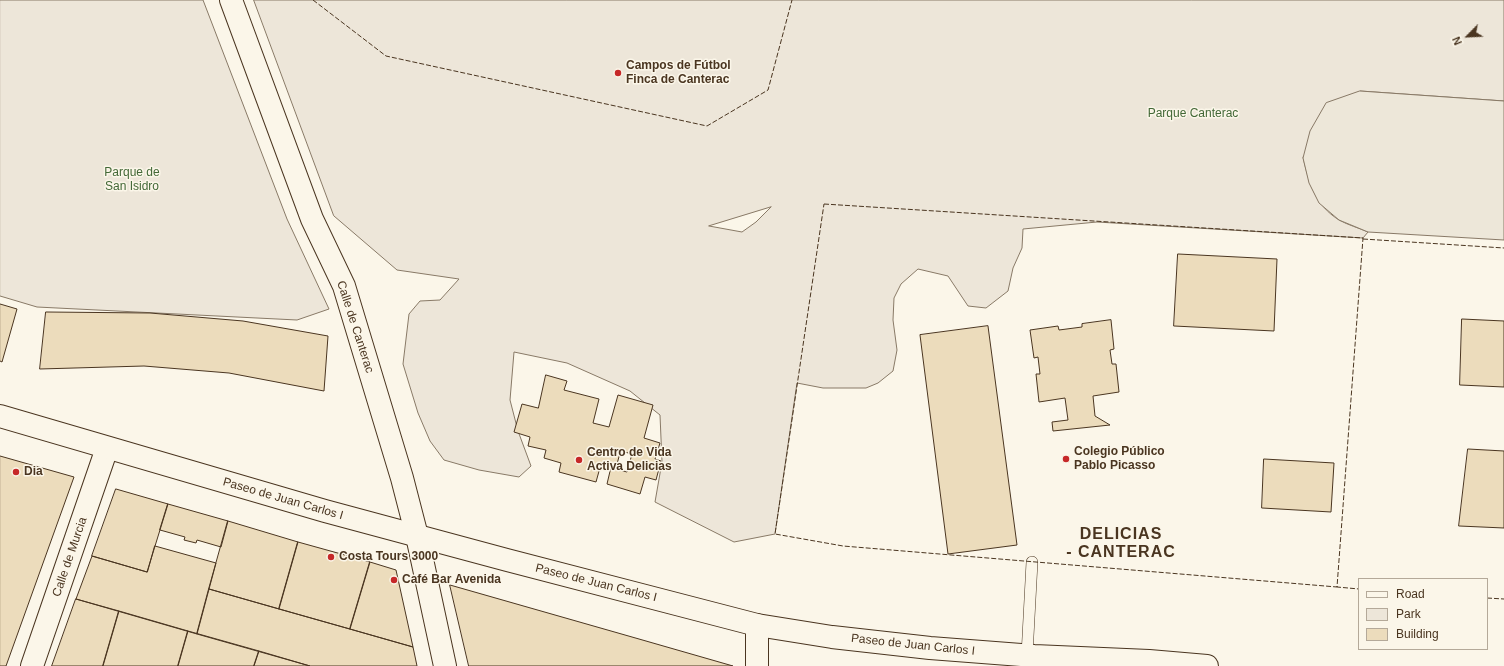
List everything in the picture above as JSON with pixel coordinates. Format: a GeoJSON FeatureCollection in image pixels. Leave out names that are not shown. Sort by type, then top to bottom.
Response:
{"type":"FeatureCollection","features":[{"type":"Feature","properties":{"kind":"main road","name":"Calle de Canterac"},"geometry":{"type":"LineString","coordinates":[[231,0],[312,219],[344,286],[402,478],[417,536],[445,666]]}},
{"type":"Feature","properties":{"kind":"main road","name":"Paseo de Juan Carlos I"},"geometry":{"type":"LineString","coordinates":[[0,416],[325,511],[757,625],[832,637],[930,648],[1027,655],[1073,662],[1149,661],[1207,666]]}},
{"type":"Feature","properties":{"kind":"main road","name":"Calle de Murcia"},"geometry":{"type":"LineString","coordinates":[[32,666],[107,448]]}},
{"type":"Feature","properties":{"kind":"main road"},"geometry":{"type":"LineString","coordinates":[[757,625],[757,666]]}},
{"type":"Feature","properties":{"kind":"lane"},"geometry":{"type":"LineString","coordinates":[[1027,655],[1032,562]]}},
{"type":"Feature","properties":{"kind":"green space","name":"Parque de San Isidro"},"geometry":{"type":"Polygon","coordinates":[[[0,0],[203,0],[287,219],[329,309],[297,320],[37,307],[0,296],[0,0]]]}},
{"type":"Feature","properties":{"kind":"green space","name":"Parque Canterac"},"geometry":{"type":"Polygon","coordinates":[[[254,0],[1504,0],[1504,101],[1360,91],[1303,157],[1314,193],[1324,207],[1339,220],[1368,232],[1363,238],[1097,222],[1023,229],[1022,248],[1013,268],[1008,291],[986,308],[968,306],[948,276],[918,269],[901,284],[894,298],[893,320],[897,350],[893,371],[878,383],[866,388],[823,388],[797,383],[775,534],[734,542],[655,502],[662,462],[660,415],[630,391],[567,363],[514,352],[510,400],[518,431],[531,466],[519,477],[479,470],[444,460],[430,441],[418,413],[403,364],[409,314],[420,301],[440,300],[459,279],[397,270],[334,216],[254,0]],[[771,207],[709,226],[742,232],[756,222],[771,207]]]}},
{"type":"Feature","properties":{"kind":"shaded area"},"geometry":{"type":"Polygon","coordinates":[[[1360,91],[1504,101],[1504,240],[1368,232],[1339,220],[1319,203],[1309,183],[1303,158],[1310,131],[1326,103],[1360,91]]]}},
{"type":"Feature","properties":{"kind":"building"},"geometry":{"type":"Polygon","coordinates":[[[1178,254],[1277,259],[1274,331],[1174,326],[1178,254]]]}},
{"type":"Feature","properties":{"kind":"building"},"geometry":{"type":"Polygon","coordinates":[[[0,304],[17,309],[2,362],[0,361],[0,304]]]}},
{"type":"Feature","properties":{"kind":"building"},"geometry":{"type":"Polygon","coordinates":[[[46,312],[150,313],[243,321],[328,336],[324,391],[229,373],[144,366],[40,369],[46,312]]]}},
{"type":"Feature","properties":{"kind":"building"},"geometry":{"type":"Polygon","coordinates":[[[1462,319],[1504,321],[1504,387],[1460,385],[1462,319]]]}},
{"type":"Feature","properties":{"kind":"building"},"geometry":{"type":"Polygon","coordinates":[[[1111,320],[1114,349],[1110,350],[1112,364],[1116,364],[1119,392],[1093,396],[1095,416],[1110,425],[1053,431],[1052,422],[1068,420],[1065,398],[1039,402],[1036,374],[1040,374],[1038,357],[1034,358],[1030,330],[1058,326],[1059,330],[1082,327],[1082,324],[1111,320]]]}},
{"type":"Feature","properties":{"kind":"building"},"geometry":{"type":"Polygon","coordinates":[[[988,326],[1017,545],[948,554],[920,335],[988,326]]]}},
{"type":"Feature","properties":{"kind":"building"},"geometry":{"type":"Polygon","coordinates":[[[546,375],[567,381],[564,390],[599,399],[593,423],[609,427],[618,395],[653,405],[644,438],[660,443],[655,459],[661,461],[656,480],[645,477],[640,494],[607,484],[611,467],[601,464],[596,482],[559,472],[561,463],[544,458],[546,450],[528,446],[530,437],[514,432],[522,404],[538,408],[546,375]],[[621,451],[616,469],[627,472],[632,454],[621,451]]]}},
{"type":"Feature","properties":{"kind":"building"},"geometry":{"type":"Polygon","coordinates":[[[1468,449],[1504,451],[1504,528],[1459,526],[1468,449]]]}},
{"type":"Feature","properties":{"kind":"building"},"geometry":{"type":"Polygon","coordinates":[[[0,456],[74,477],[6,666],[0,666],[0,456]]]}},
{"type":"Feature","properties":{"kind":"building"},"geometry":{"type":"Polygon","coordinates":[[[1264,459],[1334,463],[1331,512],[1262,508],[1264,459]]]}},
{"type":"Feature","properties":{"kind":"building"},"geometry":{"type":"Polygon","coordinates":[[[116,489],[168,504],[147,572],[92,556],[116,489]]]}},
{"type":"Feature","properties":{"kind":"building"},"geometry":{"type":"Polygon","coordinates":[[[168,504],[228,521],[221,547],[197,540],[196,543],[184,540],[185,537],[160,530],[168,504]]]}},
{"type":"Feature","properties":{"kind":"building"},"geometry":{"type":"Polygon","coordinates":[[[228,521],[298,542],[279,609],[209,589],[228,521]]]}},
{"type":"Feature","properties":{"kind":"building"},"geometry":{"type":"Polygon","coordinates":[[[298,542],[370,562],[350,629],[279,609],[298,542]]]}},
{"type":"Feature","properties":{"kind":"building"},"geometry":{"type":"Polygon","coordinates":[[[155,546],[216,563],[197,634],[76,599],[92,556],[147,572],[155,546]]]}},
{"type":"Feature","properties":{"kind":"building"},"geometry":{"type":"Polygon","coordinates":[[[370,562],[396,570],[413,647],[350,629],[370,562]]]}},
{"type":"Feature","properties":{"kind":"building"},"geometry":{"type":"Polygon","coordinates":[[[450,585],[639,639],[733,666],[469,666],[450,585]]]}},
{"type":"Feature","properties":{"kind":"building"},"geometry":{"type":"Polygon","coordinates":[[[209,589],[413,647],[417,666],[310,666],[197,634],[209,589]]]}},
{"type":"Feature","properties":{"kind":"building"},"geometry":{"type":"Polygon","coordinates":[[[76,599],[119,611],[103,666],[52,666],[76,599]]]}},
{"type":"Feature","properties":{"kind":"building"},"geometry":{"type":"Polygon","coordinates":[[[119,611],[188,631],[178,666],[103,666],[119,611]]]}},
{"type":"Feature","properties":{"kind":"building"},"geometry":{"type":"Polygon","coordinates":[[[188,631],[259,651],[254,666],[178,666],[188,631]]]}},
{"type":"Feature","properties":{"kind":"building"},"geometry":{"type":"Polygon","coordinates":[[[259,651],[310,666],[254,666],[259,651]]]}},
{"type":"Feature","properties":{"kind":"fence"},"geometry":{"type":"LineString","coordinates":[[313,0],[386,56],[707,126],[768,90],[792,0]]}},
{"type":"Feature","properties":{"kind":"fence"},"geometry":{"type":"LineString","coordinates":[[824,204],[1363,238],[1337,587],[843,546],[775,534],[824,204]]}},
{"type":"Feature","properties":{"kind":"fence"},"geometry":{"type":"LineString","coordinates":[[1363,239],[1504,248]]}},
{"type":"Feature","properties":{"kind":"fence"},"geometry":{"type":"LineString","coordinates":[[1337,586],[1358,589]]}},
{"type":"Feature","properties":{"kind":"fence"},"geometry":{"type":"LineString","coordinates":[[1488,598],[1504,599]]}},
{"type":"Feature","properties":{"kind":"place","name":"Campos de Fútbol Finca de Canterac"},"geometry":{"type":"Point","coordinates":[618,73]}},
{"type":"Feature","properties":{"kind":"place","name":"Colegio Público Pablo Picasso"},"geometry":{"type":"Point","coordinates":[1066,459]}},
{"type":"Feature","properties":{"kind":"place","name":"Centro de Vida Activa Delicias"},"geometry":{"type":"Point","coordinates":[579,460]}},
{"type":"Feature","properties":{"kind":"place","name":"Dia"},"geometry":{"type":"Point","coordinates":[16,472]}},
{"type":"Feature","properties":{"kind":"place","name":"Costa Tours 3000"},"geometry":{"type":"Point","coordinates":[331,557]}},
{"type":"Feature","properties":{"kind":"place","name":"Café Bar Avenida"},"geometry":{"type":"Point","coordinates":[394,580]}},
{"type":"Feature","properties":{"kind":"district","name":"DELICIAS - CANTERAC"},"geometry":{"type":"Point","coordinates":[1121,544]}}]}
